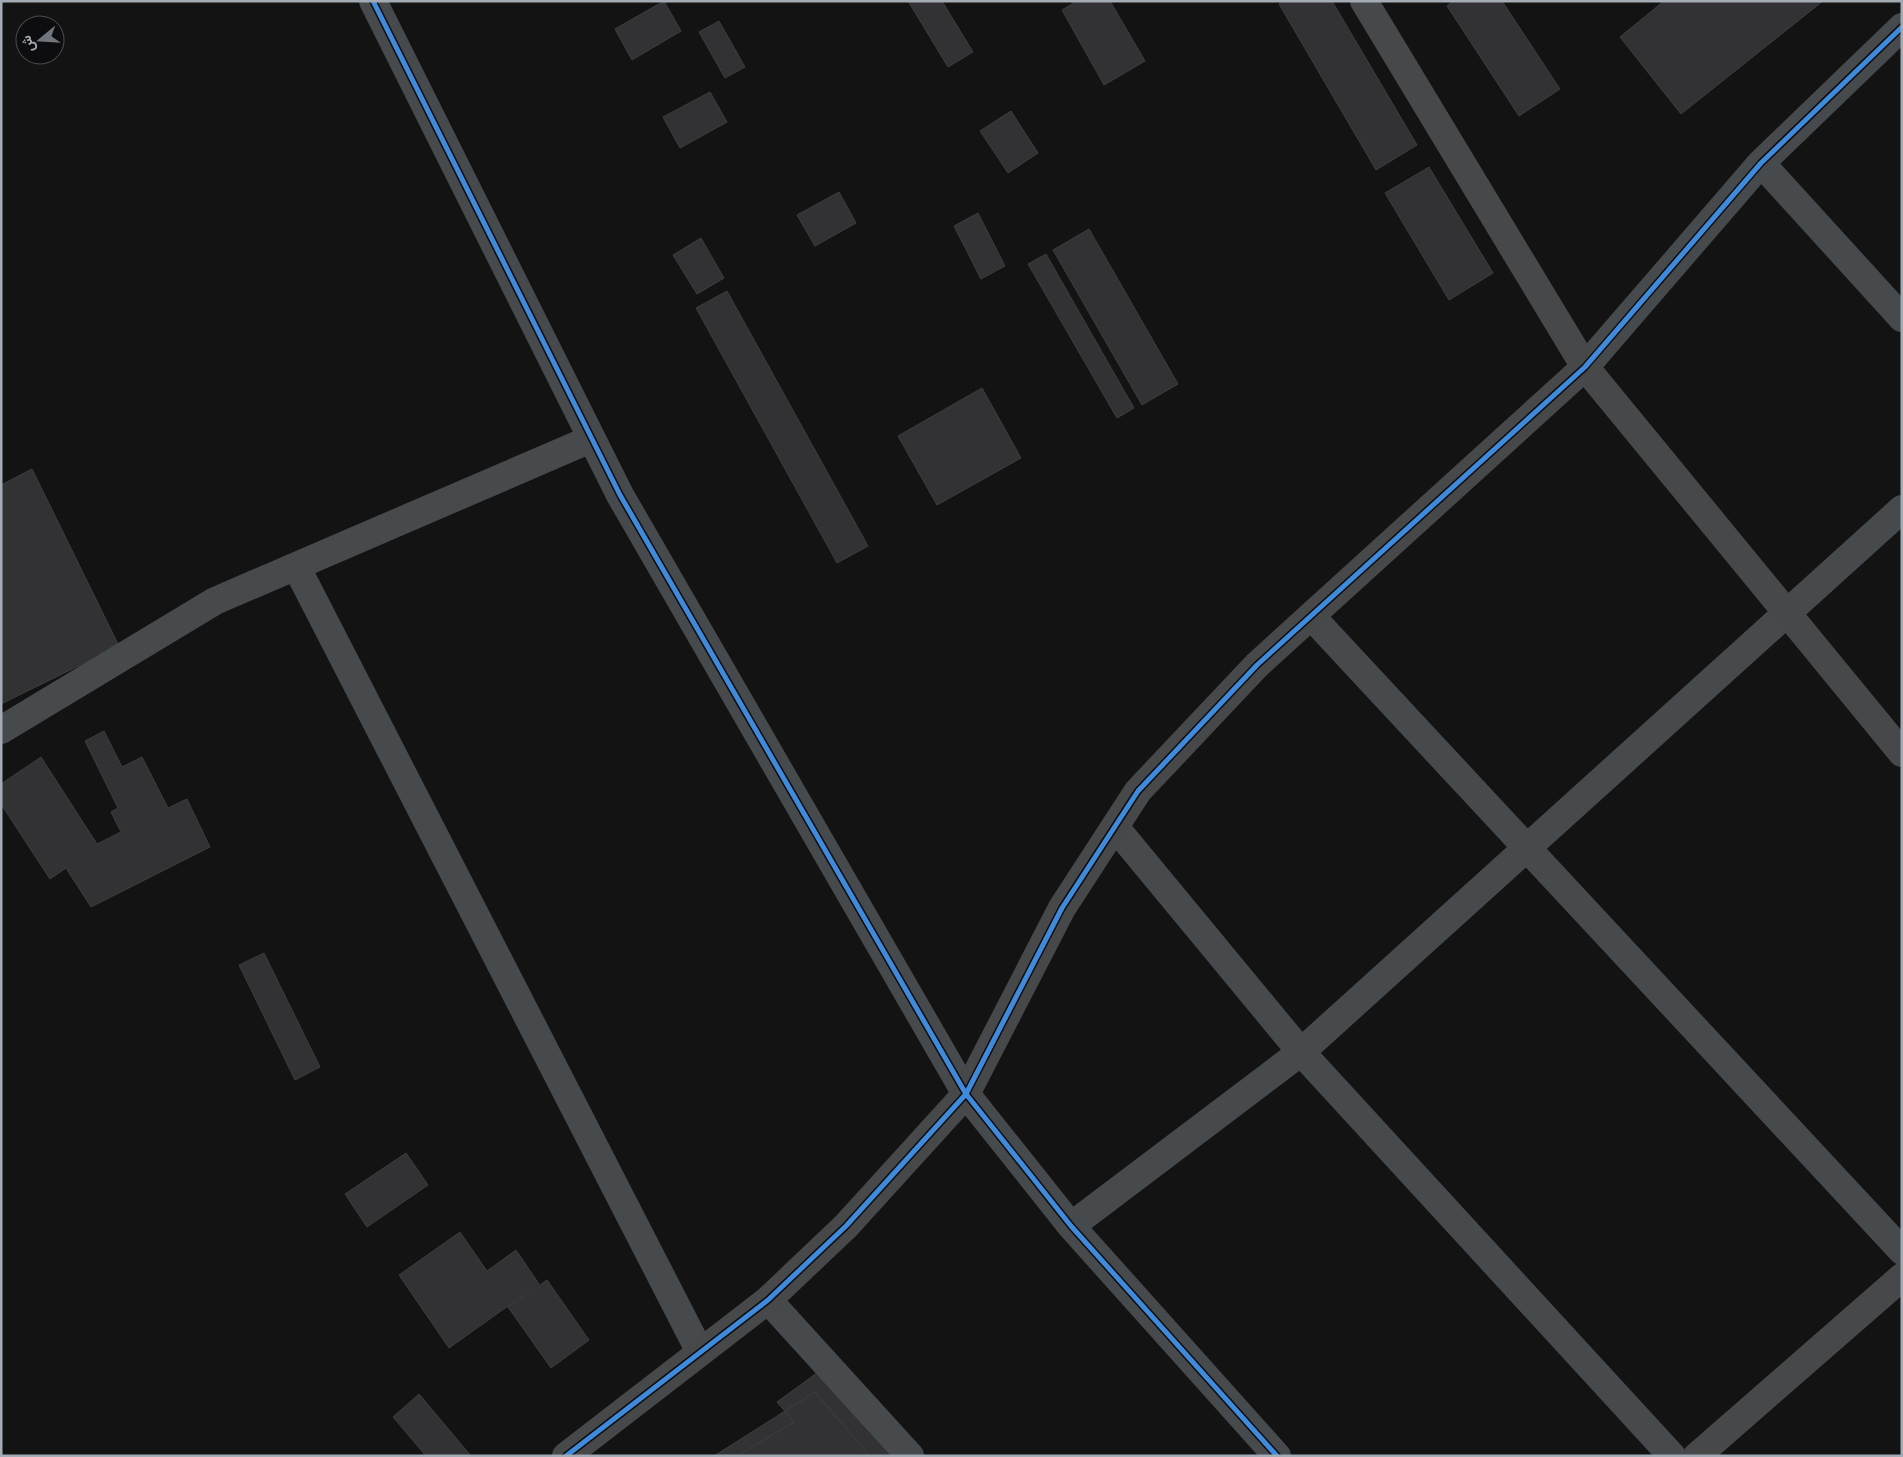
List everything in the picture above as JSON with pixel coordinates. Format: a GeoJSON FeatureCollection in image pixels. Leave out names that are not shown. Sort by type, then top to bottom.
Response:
{"type":"FeatureCollection","features":[{"type":"Feature","properties":{"kind":"street"},"geometry":{"type":"LineString","coordinates":[[373,1],[620,495],[966,1094],[1071,1226],[1277,1456]]}},
{"type":"Feature","properties":{"kind":"street"},"geometry":{"type":"LineString","coordinates":[[1364,1],[1585,367],[1902,753]]}},
{"type":"Feature","properties":{"kind":"street"},"geometry":{"type":"LineString","coordinates":[[566,1456],[768,1300],[846,1226],[966,1094],[1062,908],[1138,791],[1257,665],[1585,367],[1760,163],[1902,27]]}},
{"type":"Feature","properties":{"kind":"street"},"geometry":{"type":"LineString","coordinates":[[1760,163],[1902,318]]}},
{"type":"Feature","properties":{"kind":"street"},"geometry":{"type":"LineString","coordinates":[[1,730],[215,601],[591,438]]}},
{"type":"Feature","properties":{"kind":"street"},"geometry":{"type":"LineString","coordinates":[[1071,1226],[1301,1052],[1902,509]]}},
{"type":"Feature","properties":{"kind":"street"},"geometry":{"type":"LineString","coordinates":[[296,566],[700,1352]]}},
{"type":"Feature","properties":{"kind":"street"},"geometry":{"type":"LineString","coordinates":[[1311,616],[1902,1251]]}},
{"type":"Feature","properties":{"kind":"street"},"geometry":{"type":"LineString","coordinates":[[1115,827],[1301,1052],[1672,1456]]}},
{"type":"Feature","properties":{"kind":"street"},"geometry":{"type":"LineString","coordinates":[[1697,1456],[1902,1277]]}},
{"type":"Feature","properties":{"kind":"street"},"geometry":{"type":"LineString","coordinates":[[768,1300],[910,1456]]}},
{"type":"Feature","properties":{"kind":"building"},"geometry":{"type":"Polygon","coordinates":[[[664,1],[681,31],[632,60],[615,29],[664,1]]]}},
{"type":"Feature","properties":{"kind":"building"},"geometry":{"type":"Polygon","coordinates":[[[908,1],[942,1],[973,52],[948,67],[908,1]]]}},
{"type":"Feature","properties":{"kind":"building"},"geometry":{"type":"Polygon","coordinates":[[[1077,1],[1110,1],[1145,61],[1104,85],[1062,10],[1077,1]]]}},
{"type":"Feature","properties":{"kind":"building"},"geometry":{"type":"Polygon","coordinates":[[[1283,1],[1332,1],[1417,145],[1376,170],[1279,4],[1283,1]]]}},
{"type":"Feature","properties":{"kind":"building"},"geometry":{"type":"Polygon","coordinates":[[[1453,1],[1502,1],[1560,89],[1519,116],[1447,6],[1453,1]]]}},
{"type":"Feature","properties":{"kind":"building"},"geometry":{"type":"Polygon","coordinates":[[[1664,1],[1823,1],[1681,114],[1620,37],[1664,1]]]}},
{"type":"Feature","properties":{"kind":"building"},"geometry":{"type":"Polygon","coordinates":[[[719,21],[745,67],[725,78],[699,32],[719,21]]]}},
{"type":"Feature","properties":{"kind":"building"},"geometry":{"type":"Polygon","coordinates":[[[710,92],[727,122],[680,148],[663,117],[710,92]]]}},
{"type":"Feature","properties":{"kind":"building"},"geometry":{"type":"Polygon","coordinates":[[[1011,111],[1038,153],[1008,173],[980,131],[1011,111]]]}},
{"type":"Feature","properties":{"kind":"building"},"geometry":{"type":"Polygon","coordinates":[[[1429,167],[1493,273],[1449,300],[1385,193],[1429,167]]]}},
{"type":"Feature","properties":{"kind":"building"},"geometry":{"type":"Polygon","coordinates":[[[839,192],[856,223],[815,246],[797,215],[839,192]]]}},
{"type":"Feature","properties":{"kind":"building"},"geometry":{"type":"Polygon","coordinates":[[[978,213],[1005,266],[981,279],[954,226],[978,213]]]}},
{"type":"Feature","properties":{"kind":"building"},"geometry":{"type":"Polygon","coordinates":[[[1089,229],[1178,384],[1142,405],[1053,250],[1089,229]]]}},
{"type":"Feature","properties":{"kind":"building"},"geometry":{"type":"Polygon","coordinates":[[[701,238],[724,278],[697,294],[673,255],[701,238]]]}},
{"type":"Feature","properties":{"kind":"building"},"geometry":{"type":"Polygon","coordinates":[[[1046,254],[1134,408],[1117,418],[1028,264],[1046,254]]]}},
{"type":"Feature","properties":{"kind":"building"},"geometry":{"type":"Polygon","coordinates":[[[727,291],[868,546],[837,563],[696,308],[727,291]]]}},
{"type":"Feature","properties":{"kind":"building"},"geometry":{"type":"Polygon","coordinates":[[[982,388],[1021,458],[937,505],[898,436],[982,388]]]}},
{"type":"Feature","properties":{"kind":"building"},"geometry":{"type":"Polygon","coordinates":[[[32,469],[119,646],[1,704],[1,485],[32,469]]]}},
{"type":"Feature","properties":{"kind":"building"},"geometry":{"type":"Polygon","coordinates":[[[104,731],[122,767],[142,757],[168,808],[187,799],[210,847],[91,907],[66,868],[50,879],[1,804],[1,784],[41,757],[97,844],[121,832],[111,812],[118,808],[85,741],[104,731]]]}},
{"type":"Feature","properties":{"kind":"building"},"geometry":{"type":"Polygon","coordinates":[[[264,953],[320,1067],[295,1080],[239,965],[264,953]]]}},
{"type":"Feature","properties":{"kind":"building"},"geometry":{"type":"Polygon","coordinates":[[[406,1153],[428,1185],[367,1227],[345,1194],[406,1153]]]}},
{"type":"Feature","properties":{"kind":"building"},"geometry":{"type":"Polygon","coordinates":[[[460,1232],[487,1271],[516,1250],[539,1284],[449,1348],[399,1275],[460,1232]]]}},
{"type":"Feature","properties":{"kind":"building"},"geometry":{"type":"Polygon","coordinates":[[[547,1280],[589,1340],[551,1368],[508,1307],[547,1280]]]}},
{"type":"Feature","properties":{"kind":"building"},"geometry":{"type":"Polygon","coordinates":[[[821,1370],[894,1456],[737,1456],[794,1422],[777,1402],[821,1370]]]}},
{"type":"Feature","properties":{"kind":"building"},"geometry":{"type":"Polygon","coordinates":[[[815,1392],[870,1456],[714,1456],[815,1392]]]}},
{"type":"Feature","properties":{"kind":"building"},"geometry":{"type":"Polygon","coordinates":[[[419,1394],[471,1456],[426,1456],[393,1417],[419,1394]]]}},
{"type":"Feature","properties":{"kind":"cycle path"},"geometry":{"type":"LineString","coordinates":[[373,1],[620,495],[966,1094],[1071,1226],[1277,1456]]}},
{"type":"Feature","properties":{"kind":"cycle path"},"geometry":{"type":"LineString","coordinates":[[566,1456],[768,1300],[846,1226],[966,1094],[1062,908],[1138,791],[1257,665],[1585,367],[1761,163],[1902,27]]}}]}
